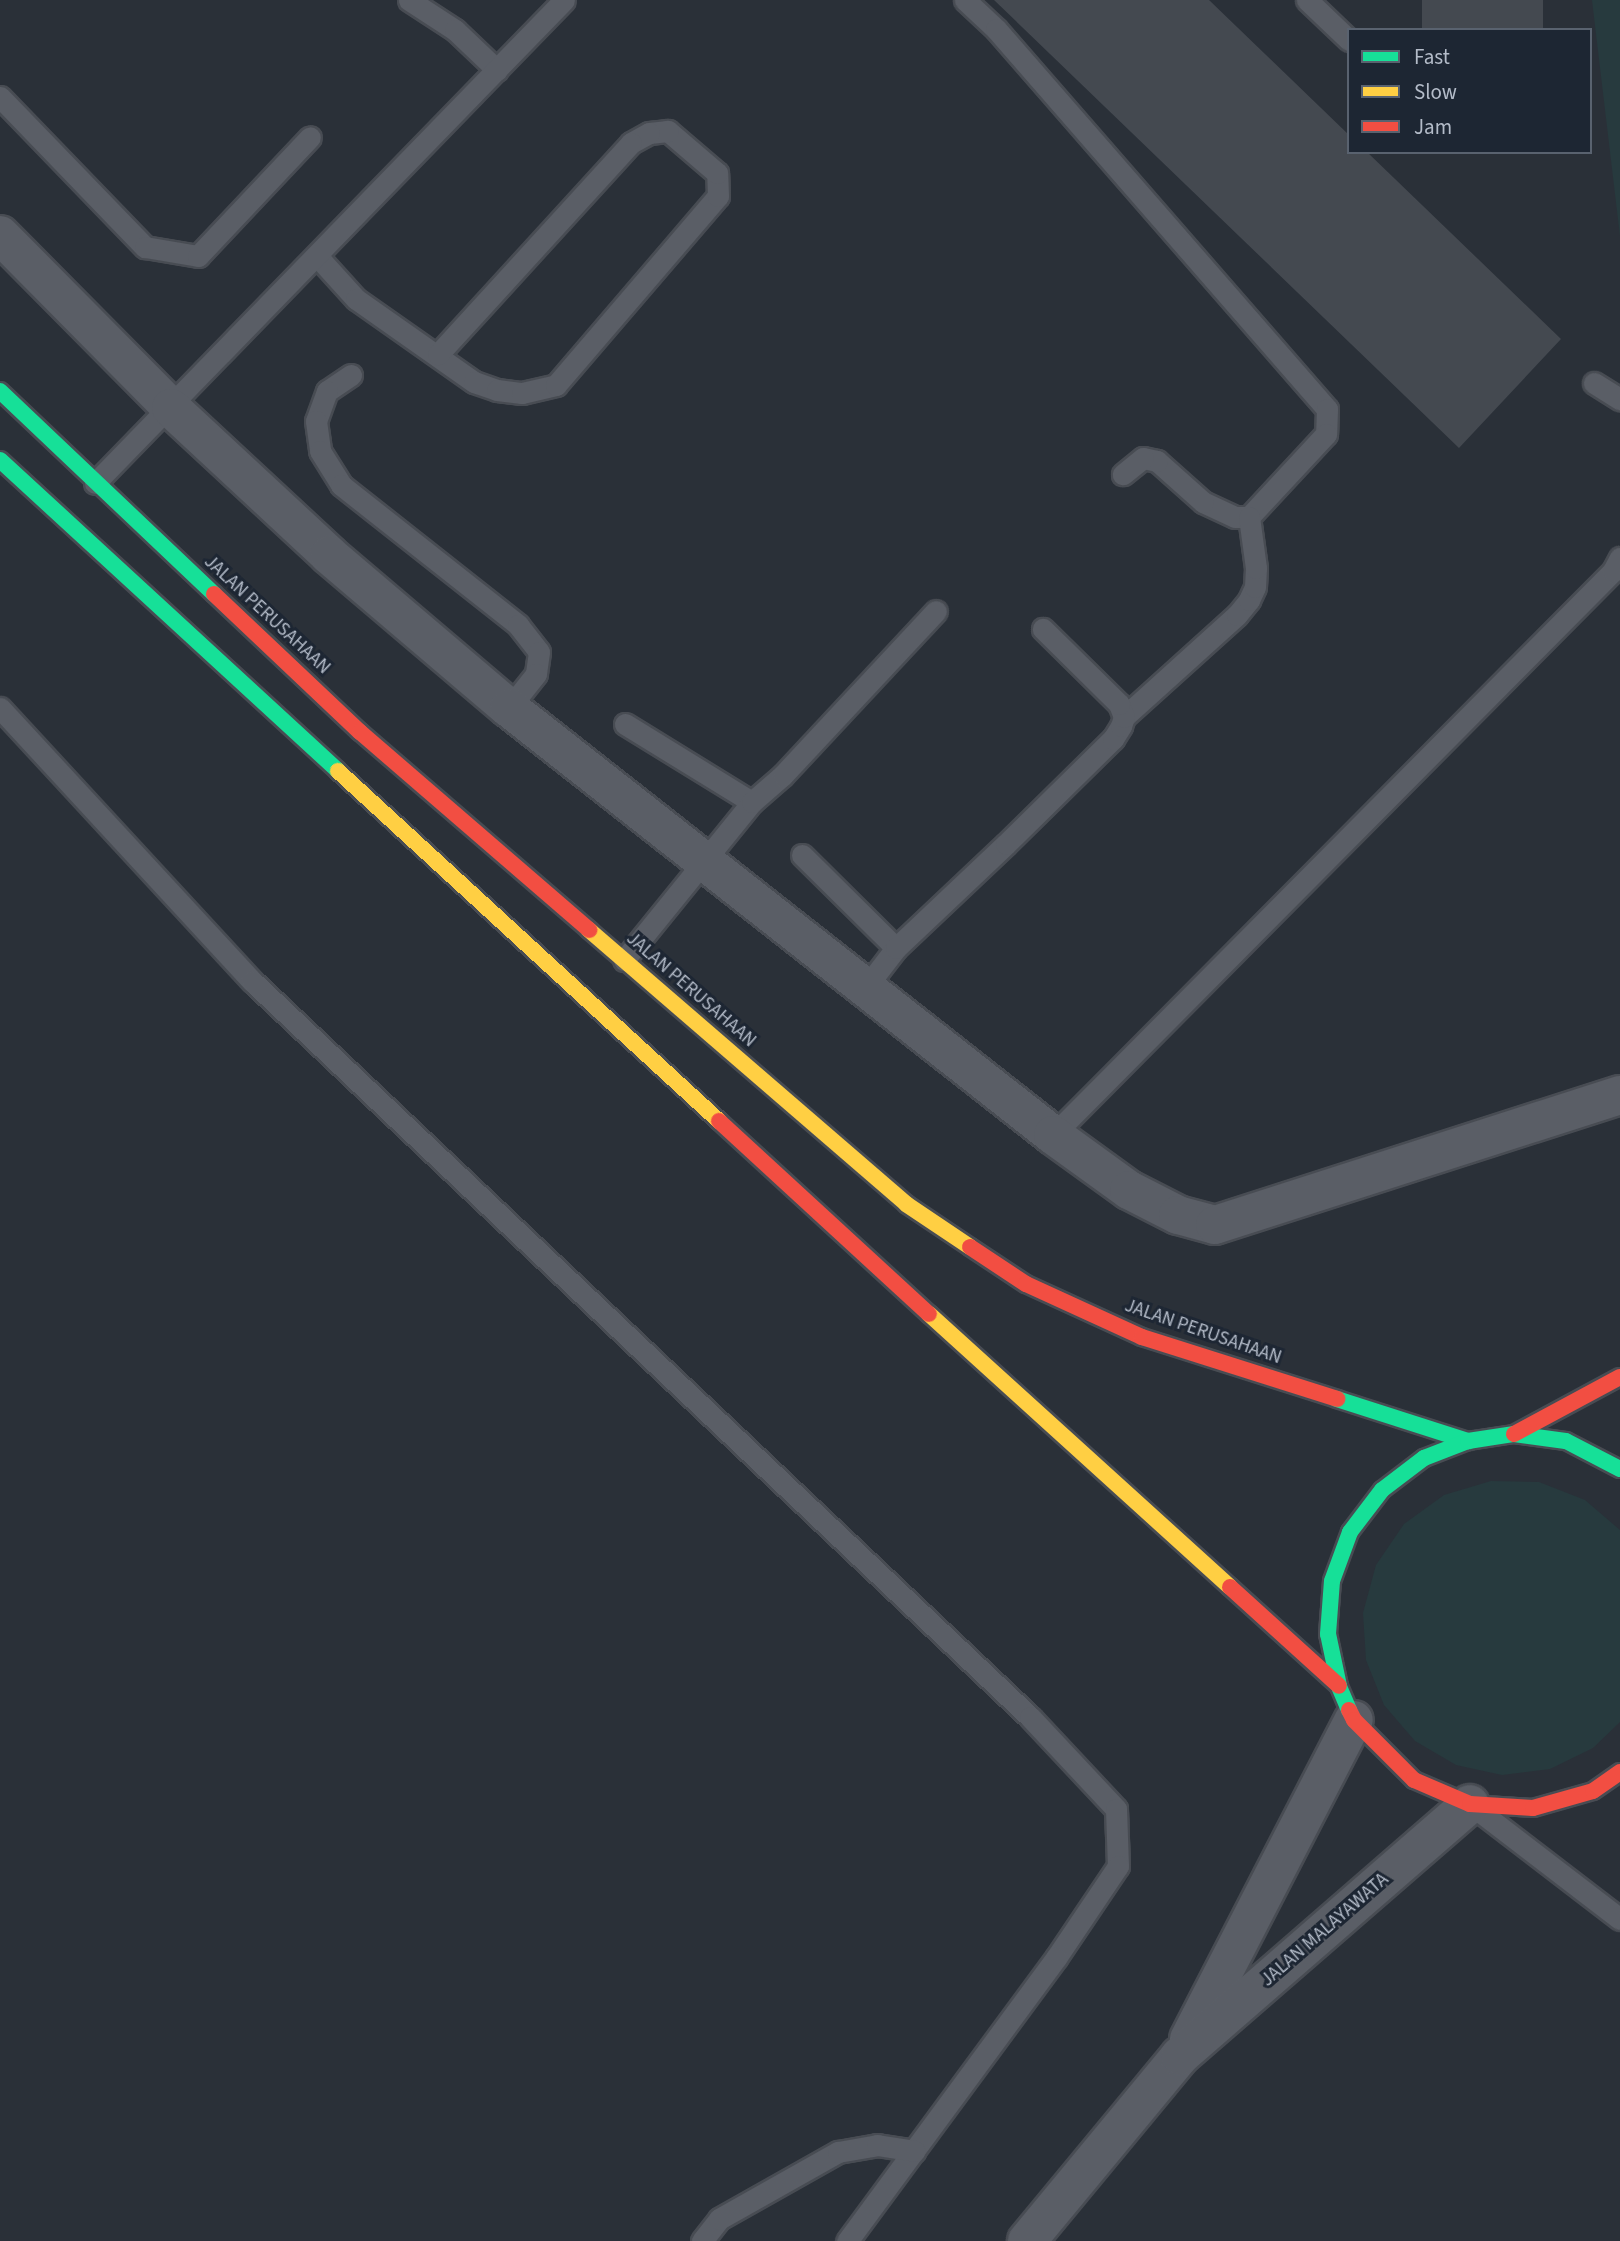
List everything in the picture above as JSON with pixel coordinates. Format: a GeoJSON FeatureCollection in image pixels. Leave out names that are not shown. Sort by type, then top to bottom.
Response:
{"type":"FeatureCollection","features":[{"type":"Feature","properties":{"kind":"main road","name":"JALAN PERUSAHAAN"},"geometry":{"type":"LineString","coordinates":[[0,391],[360,732],[906,1204],[1026,1284],[1142,1337],[1468,1441]]}},
{"type":"Feature","properties":{"kind":"main road"},"geometry":{"type":"LineString","coordinates":[[0,460],[838,1231],[1339,1686]]}},
{"type":"Feature","properties":{"kind":"main road"},"geometry":{"type":"LineString","coordinates":[[1514,1434],[1620,1377]]}},
{"type":"Feature","properties":{"kind":"main road"},"geometry":{"type":"LineString","coordinates":[[1620,1469],[1566,1441],[1514,1434],[1468,1441],[1424,1458],[1382,1490],[1350,1532],[1332,1581],[1328,1634],[1339,1686],[1354,1720],[1414,1780],[1470,1804],[1533,1808],[1593,1791],[1620,1772]]}},
{"type":"Feature","properties":{"kind":"street"},"geometry":{"type":"LineString","coordinates":[[0,235],[171,408],[329,555],[509,708],[705,859],[1053,1135],[1129,1190],[1178,1215],[1215,1225],[1620,1095]]}},
{"type":"Feature","properties":{"kind":"street","name":"JALAN MALAYAWATA"},"geometry":{"type":"LineString","coordinates":[[1180,2056],[1354,1720]]}},
{"type":"Feature","properties":{"kind":"street","name":"JALAN MALAYAWATA"},"geometry":{"type":"LineString","coordinates":[[1027,2241],[1180,2056],[1470,1804]]}},
{"type":"Feature","properties":{"kind":"lane"},"geometry":{"type":"LineString","coordinates":[[410,0],[455,30],[497,70]]}},
{"type":"Feature","properties":{"kind":"lane"},"geometry":{"type":"LineString","coordinates":[[95,483],[171,408],[565,0]]}},
{"type":"Feature","properties":{"kind":"lane"},"geometry":{"type":"LineString","coordinates":[[965,0],[996,29],[1327,409],[1326,434],[1249,517],[1235,517],[1203,502],[1157,461],[1143,458],[1123,474]]}},
{"type":"Feature","properties":{"kind":"lane"},"geometry":{"type":"LineString","coordinates":[[1307,0],[1347,38]]}},
{"type":"Feature","properties":{"kind":"lane"},"geometry":{"type":"LineString","coordinates":[[0,97],[145,247],[198,256],[310,137]]}},
{"type":"Feature","properties":{"kind":"lane"},"geometry":{"type":"LineString","coordinates":[[317,257],[356,299],[438,354],[474,382],[497,390],[522,393],[556,385],[718,196],[717,173],[668,131],[649,133],[631,143],[438,354]]}},
{"type":"Feature","properties":{"kind":"lane"},"geometry":{"type":"LineString","coordinates":[[351,374],[327,391],[316,421],[320,451],[341,485],[518,625],[539,652],[536,674],[509,708]]}},
{"type":"Feature","properties":{"kind":"lane"},"geometry":{"type":"LineString","coordinates":[[1594,383],[1620,399]]}},
{"type":"Feature","properties":{"kind":"lane"},"geometry":{"type":"LineString","coordinates":[[866,987],[895,948],[1113,738],[1124,717],[1237,615],[1255,587],[1256,568],[1249,517]]}},
{"type":"Feature","properties":{"kind":"lane"},"geometry":{"type":"LineString","coordinates":[[1053,1135],[1613,571],[1620,558]]}},
{"type":"Feature","properties":{"kind":"lane"},"geometry":{"type":"LineString","coordinates":[[624,960],[752,802],[783,775],[936,611]]}},
{"type":"Feature","properties":{"kind":"lane"},"geometry":{"type":"LineString","coordinates":[[1042,629],[1106,689],[1119,704],[1124,717]]}},
{"type":"Feature","properties":{"kind":"lane"},"geometry":{"type":"LineString","coordinates":[[0,708],[252,981],[1030,1717],[1116,1810],[1118,1866],[1056,1958],[847,2241]]}},
{"type":"Feature","properties":{"kind":"lane"},"geometry":{"type":"LineString","coordinates":[[625,724],[752,802]]}},
{"type":"Feature","properties":{"kind":"lane"},"geometry":{"type":"LineString","coordinates":[[802,856],[895,948]]}},
{"type":"Feature","properties":{"kind":"lane"},"geometry":{"type":"LineString","coordinates":[[1470,1804],[1620,1919]]}},
{"type":"Feature","properties":{"kind":"lane"},"geometry":{"type":"LineString","coordinates":[[702,2241],[719,2220],[838,2152],[877,2145],[915,2151]]}},
{"type":"Feature","properties":{"kind":"green space"},"geometry":{"type":"Polygon","coordinates":[[[1592,0],[1620,0],[1620,236],[1592,0]]]}},
{"type":"Feature","properties":{"kind":"green space"},"geometry":{"type":"Polygon","coordinates":[[[1491,1481],[1539,1482],[1585,1500],[1620,1530],[1620,1722],[1593,1748],[1550,1769],[1502,1775],[1456,1765],[1415,1741],[1384,1705],[1366,1660],[1363,1613],[1376,1565],[1404,1524],[1444,1495],[1491,1481]]]}},
{"type":"Feature","properties":{"kind":"building"},"geometry":{"type":"Polygon","coordinates":[[[994,0],[1209,0],[1347,133],[1347,154],[1369,154],[1561,339],[1459,448],[994,0]]]}},
{"type":"Feature","properties":{"kind":"building"},"geometry":{"type":"Polygon","coordinates":[[[1422,0],[1543,0],[1543,28],[1422,28],[1422,0]]]}},
{"type":"Feature","properties":{"kind":"traffic: fast"},"geometry":{"type":"LineString","coordinates":[[0,391],[214,594]]}},
{"type":"Feature","properties":{"kind":"traffic: fast"},"geometry":{"type":"LineString","coordinates":[[0,460],[338,771]]}},
{"type":"Feature","properties":{"kind":"traffic: fast"},"geometry":{"type":"LineString","coordinates":[[1337,1399],[1468,1441]]}},
{"type":"Feature","properties":{"kind":"traffic: fast"},"geometry":{"type":"LineString","coordinates":[[1349,1710],[1339,1686],[1328,1634],[1332,1581],[1350,1532],[1382,1490],[1424,1458],[1468,1441],[1514,1434],[1566,1441],[1620,1469]]}},
{"type":"Feature","properties":{"kind":"traffic: slow"},"geometry":{"type":"LineString","coordinates":[[338,771],[719,1121]]}},
{"type":"Feature","properties":{"kind":"traffic: slow"},"geometry":{"type":"LineString","coordinates":[[589,930],[906,1204],[970,1247]]}},
{"type":"Feature","properties":{"kind":"traffic: slow"},"geometry":{"type":"LineString","coordinates":[[929,1314],[1230,1587]]}},
{"type":"Feature","properties":{"kind":"traffic: jam"},"geometry":{"type":"LineString","coordinates":[[214,594],[360,732],[589,930]]}},
{"type":"Feature","properties":{"kind":"traffic: jam"},"geometry":{"type":"LineString","coordinates":[[719,1121],[929,1314]]}},
{"type":"Feature","properties":{"kind":"traffic: jam"},"geometry":{"type":"LineString","coordinates":[[970,1247],[1026,1284],[1142,1337],[1337,1399]]}},
{"type":"Feature","properties":{"kind":"traffic: jam"},"geometry":{"type":"LineString","coordinates":[[1514,1434],[1620,1377]]}},
{"type":"Feature","properties":{"kind":"traffic: jam"},"geometry":{"type":"LineString","coordinates":[[1230,1587],[1339,1686]]}},
{"type":"Feature","properties":{"kind":"traffic: jam"},"geometry":{"type":"LineString","coordinates":[[1349,1710],[1354,1720],[1414,1780],[1470,1804],[1533,1808],[1593,1791],[1620,1772]]}}]}
